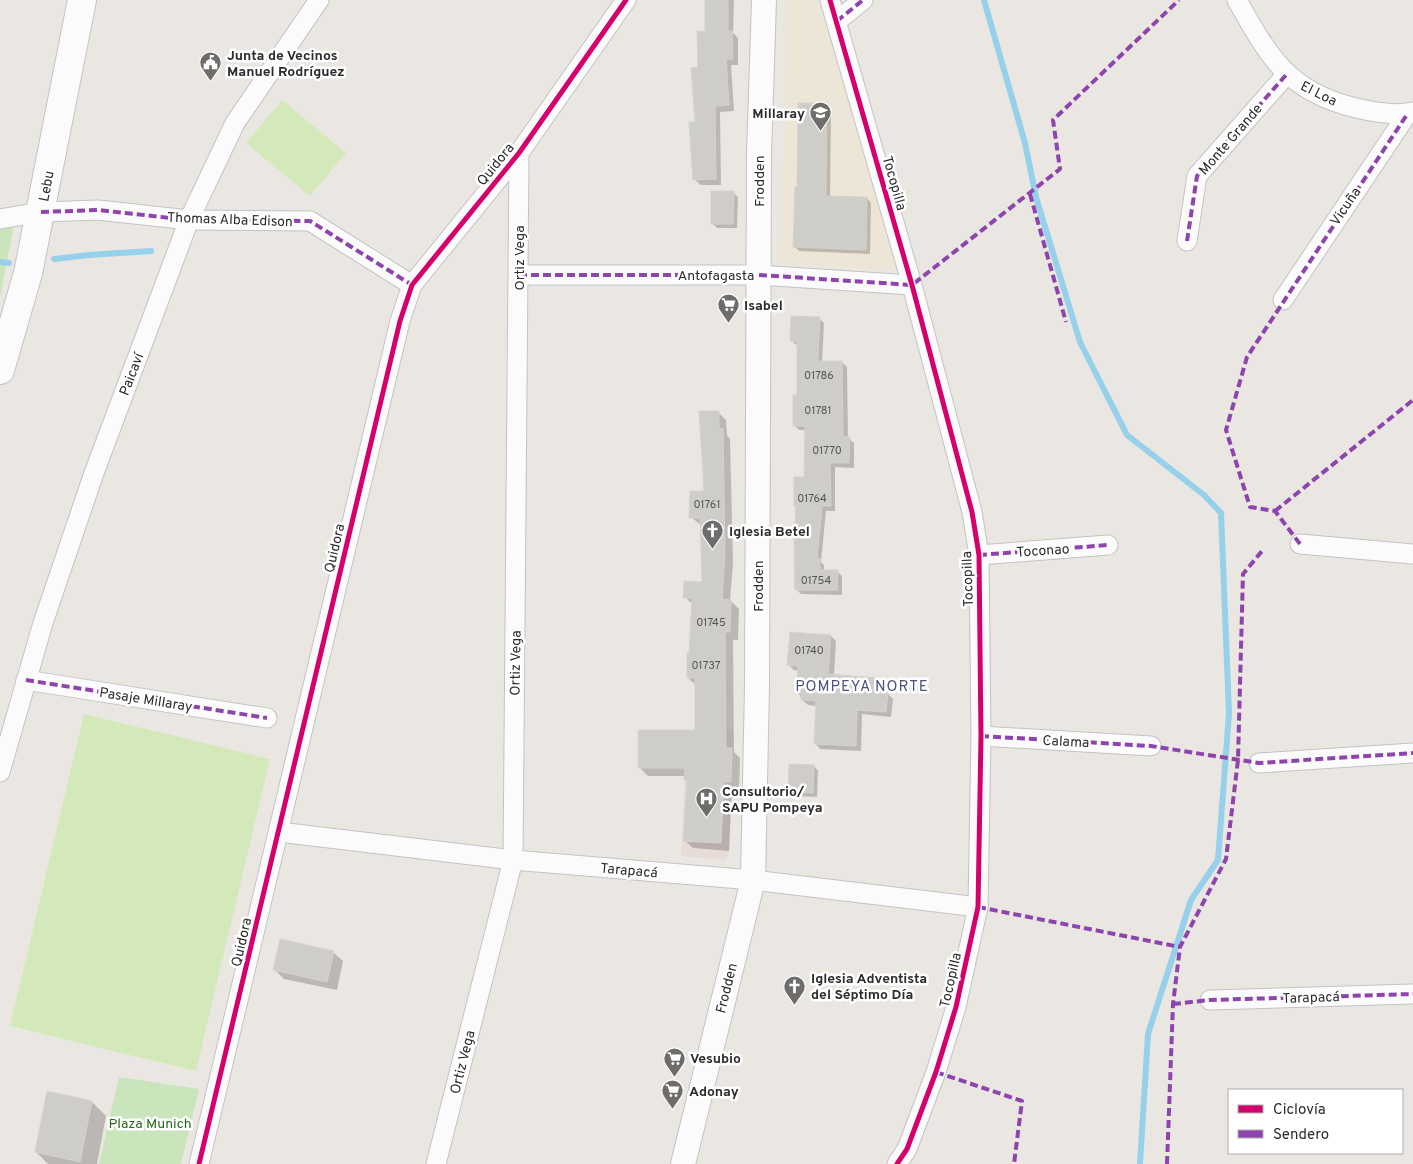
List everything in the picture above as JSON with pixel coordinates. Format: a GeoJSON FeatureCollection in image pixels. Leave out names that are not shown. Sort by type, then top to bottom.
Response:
{"type":"FeatureCollection","features":[{"type":"Feature","properties":{"kind":"main road","name":"Lebu"},"geometry":{"type":"LineString","coordinates":[[0,370],[28,273],[82,0]]}},
{"type":"Feature","properties":{"kind":"street","name":"Paicaví"},"geometry":{"type":"LineString","coordinates":[[0,772],[26,680],[94,473],[189,220],[235,123],[318,0]]}},
{"type":"Feature","properties":{"kind":"street","name":"Quidora"},"geometry":{"type":"LineString","coordinates":[[200,1164],[400,321],[412,285],[519,153],[626,0]]}},
{"type":"Feature","properties":{"kind":"street","name":"Frodden"},"geometry":{"type":"LineString","coordinates":[[683,1164],[753,880],[757,676],[759,155],[764,0]]}},
{"type":"Feature","properties":{"kind":"street","name":"Tocopilla"},"geometry":{"type":"LineString","coordinates":[[830,0],[912,285],[972,512],[978,554],[980,736],[978,907],[956,1008],[936,1072],[907,1149],[897,1164]]}},
{"type":"Feature","properties":{"kind":"street"},"geometry":{"type":"LineString","coordinates":[[837,21],[863,0]]}},
{"type":"Feature","properties":{"kind":"street","name":"El Loa"},"geometry":{"type":"LineString","coordinates":[[1237,0],[1258,38],[1286,75],[1307,91],[1332,102],[1371,112],[1411,112]]}},
{"type":"Feature","properties":{"kind":"street","name":"Monte Grande"},"geometry":{"type":"LineString","coordinates":[[1187,241],[1197,176],[1286,75]]}},
{"type":"Feature","properties":{"kind":"street","name":"Vicuña"},"geometry":{"type":"LineString","coordinates":[[1283,300],[1411,112]]}},
{"type":"Feature","properties":{"kind":"street","name":"Ortiz Vega"},"geometry":{"type":"LineString","coordinates":[[436,1164],[514,860],[520,275],[519,153]]}},
{"type":"Feature","properties":{"kind":"street","name":"Thomas Alba Edison"},"geometry":{"type":"LineString","coordinates":[[0,219],[41,212],[98,210],[189,220],[310,221],[412,285]]}},
{"type":"Feature","properties":{"kind":"street","name":"Antofagasta"},"geometry":{"type":"LineString","coordinates":[[520,275],[759,275],[912,285]]}},
{"type":"Feature","properties":{"kind":"street"},"geometry":{"type":"LineString","coordinates":[[1300,544],[1413,554]]}},
{"type":"Feature","properties":{"kind":"street","name":"Toconao"},"geometry":{"type":"LineString","coordinates":[[978,554],[1108,545]]}},
{"type":"Feature","properties":{"kind":"street","name":"Pasaje Millaray"},"geometry":{"type":"LineString","coordinates":[[26,680],[267,718]]}},
{"type":"Feature","properties":{"kind":"street","name":"Calama"},"geometry":{"type":"LineString","coordinates":[[980,736],[1151,746]]}},
{"type":"Feature","properties":{"kind":"street"},"geometry":{"type":"LineString","coordinates":[[1259,763],[1413,753]]}},
{"type":"Feature","properties":{"kind":"street","name":"Tarapacá"},"geometry":{"type":"LineString","coordinates":[[279,832],[514,860],[753,880],[978,907]]}},
{"type":"Feature","properties":{"kind":"street","name":"Tarapacá"},"geometry":{"type":"LineString","coordinates":[[1210,1000],[1413,994]]}},
{"type":"Feature","properties":{"kind":"shaded area","name":"Millaray"},"geometry":{"type":"Polygon","coordinates":[[[788,0],[818,0],[899,270],[781,264],[788,0]]]}},
{"type":"Feature","properties":{"kind":"shaded area","name":"Consultorio/ SAPU Pompeya"},"geometry":{"type":"Polygon","coordinates":[[[638,730],[733,730],[729,854],[725,860],[681,856],[685,768],[638,768],[638,730]]]}},
{"type":"Feature","properties":{"kind":"green space"},"geometry":{"type":"Polygon","coordinates":[[[282,100],[346,153],[310,196],[246,143],[282,100]]]}},
{"type":"Feature","properties":{"kind":"green space"},"geometry":{"type":"Polygon","coordinates":[[[14,224],[0,298],[0,227],[14,224]]]}},
{"type":"Feature","properties":{"kind":"green space"},"geometry":{"type":"Polygon","coordinates":[[[84,714],[270,759],[196,1071],[10,1026],[84,714]]]}},
{"type":"Feature","properties":{"kind":"green space","name":"Plaza Munich"},"geometry":{"type":"Polygon","coordinates":[[[119,1077],[199,1089],[181,1164],[99,1164],[119,1077]]]}},
{"type":"Feature","properties":{"kind":"building"},"geometry":{"type":"Polygon","coordinates":[[[705,0],[728,0],[728,31],[732,31],[733,59],[726,59],[729,105],[715,106],[716,179],[693,180],[689,122],[695,122],[691,68],[698,67],[697,31],[705,31],[705,0]]]}},
{"type":"Feature","properties":{"kind":"building"},"geometry":{"type":"Polygon","coordinates":[[[798,103],[827,103],[826,196],[867,197],[866,250],[793,247],[795,187],[797,187],[798,103]]]}},
{"type":"Feature","properties":{"kind":"building"},"geometry":{"type":"Polygon","coordinates":[[[711,191],[734,191],[733,224],[711,224],[711,191]]]}},
{"type":"Feature","properties":{"kind":"building"},"geometry":{"type":"Polygon","coordinates":[[[791,316],[820,317],[818,361],[842,361],[843,437],[850,437],[849,463],[830,463],[831,506],[822,506],[817,558],[820,559],[820,570],[838,570],[837,590],[795,590],[794,538],[796,506],[794,506],[794,477],[804,477],[805,426],[793,426],[793,395],[797,395],[797,342],[790,341],[791,316]]]}},
{"type":"Feature","properties":{"kind":"building"},"geometry":{"type":"Polygon","coordinates":[[[699,411],[719,411],[719,429],[723,429],[725,555],[722,599],[731,600],[730,632],[725,632],[726,748],[732,748],[731,782],[724,782],[721,843],[683,841],[687,780],[684,780],[685,768],[638,768],[638,730],[695,730],[695,678],[687,678],[687,653],[689,653],[692,598],[683,598],[684,581],[702,582],[700,518],[689,518],[690,491],[704,491],[699,411]]]}},
{"type":"Feature","properties":{"kind":"building"},"geometry":{"type":"Polygon","coordinates":[[[790,632],[831,635],[828,674],[878,678],[877,691],[888,692],[886,712],[857,710],[856,746],[814,744],[816,701],[801,700],[801,693],[796,692],[798,666],[787,665],[790,632]]]}},
{"type":"Feature","properties":{"kind":"building"},"geometry":{"type":"Polygon","coordinates":[[[789,764],[814,765],[813,793],[788,792],[789,764]]]}},
{"type":"Feature","properties":{"kind":"building"},"geometry":{"type":"Polygon","coordinates":[[[280,939],[334,951],[327,982],[273,970],[280,939]]]}},
{"type":"Feature","properties":{"kind":"building"},"geometry":{"type":"Polygon","coordinates":[[[47,1091],[92,1101],[80,1162],[35,1152],[47,1091]]]}},
{"type":"Feature","properties":{"kind":"waterway"},"geometry":{"type":"LineString","coordinates":[[984,0],[1025,143],[1036,197],[1080,342],[1127,435],[1204,495],[1221,513],[1229,713],[1218,860],[1191,900],[1148,1034],[1140,1164]]}},
{"type":"Feature","properties":{"kind":"waterway"},"geometry":{"type":"LineString","coordinates":[[54,259],[151,251]]}},
{"type":"Feature","properties":{"kind":"waterway"},"geometry":{"type":"LineString","coordinates":[[0,262],[9,263]]}},
{"type":"Feature","properties":{"kind":"marked path"},"geometry":{"type":"LineString","coordinates":[[837,21],[863,0]]}},
{"type":"Feature","properties":{"kind":"marked path"},"geometry":{"type":"LineString","coordinates":[[519,275],[759,275],[912,285],[1060,169],[1053,120],[1179,0]]}},
{"type":"Feature","properties":{"kind":"marked path"},"geometry":{"type":"LineString","coordinates":[[1187,241],[1197,176],[1286,75]]}},
{"type":"Feature","properties":{"kind":"marked path"},"geometry":{"type":"LineString","coordinates":[[1300,544],[1275,511],[1250,507],[1226,430],[1247,357],[1408,113]]}},
{"type":"Feature","properties":{"kind":"marked path"},"geometry":{"type":"LineString","coordinates":[[1030,194],[1066,322]]}},
{"type":"Feature","properties":{"kind":"marked path"},"geometry":{"type":"LineString","coordinates":[[41,212],[98,210],[189,220],[310,221],[412,285]]}},
{"type":"Feature","properties":{"kind":"marked path"},"geometry":{"type":"LineString","coordinates":[[1275,511],[1413,400]]}},
{"type":"Feature","properties":{"kind":"marked path"},"geometry":{"type":"LineString","coordinates":[[979,555],[1108,545]]}},
{"type":"Feature","properties":{"kind":"marked path"},"geometry":{"type":"LineString","coordinates":[[1167,1164],[1173,1004],[1180,947],[1226,859],[1238,760],[1243,574],[1262,551]]}},
{"type":"Feature","properties":{"kind":"marked path"},"geometry":{"type":"LineString","coordinates":[[26,680],[267,718]]}},
{"type":"Feature","properties":{"kind":"marked path"},"geometry":{"type":"LineString","coordinates":[[981,736],[1151,746],[1259,763],[1413,753]]}},
{"type":"Feature","properties":{"kind":"marked path"},"geometry":{"type":"LineString","coordinates":[[978,907],[1180,947]]}},
{"type":"Feature","properties":{"kind":"marked path"},"geometry":{"type":"LineString","coordinates":[[1173,1004],[1210,1000],[1413,994]]}},
{"type":"Feature","properties":{"kind":"marked path"},"geometry":{"type":"LineString","coordinates":[[936,1072],[1022,1101],[1014,1164]]}},
{"type":"Feature","properties":{"kind":"cycle path"},"geometry":{"type":"LineString","coordinates":[[199,1164],[400,321],[412,285],[519,153],[626,0]]}},
{"type":"Feature","properties":{"kind":"cycle path"},"geometry":{"type":"LineString","coordinates":[[830,0],[912,285],[972,512],[979,555],[981,736],[978,907],[956,1007],[936,1072],[907,1149],[897,1164]]}},
{"type":"Feature","properties":{"kind":"place","name":"Junta de Vecinos Manuel Rodríguez"},"geometry":{"type":"Point","coordinates":[211,82]}},
{"type":"Feature","properties":{"kind":"place","name":"Millaray"},"geometry":{"type":"Point","coordinates":[821,132]}},
{"type":"Feature","properties":{"kind":"place","name":"Isabel"},"geometry":{"type":"Point","coordinates":[728,324]}},
{"type":"Feature","properties":{"kind":"place","name":"Iglesia Betel"},"geometry":{"type":"Point","coordinates":[713,550]}},
{"type":"Feature","properties":{"kind":"place","name":"Consultorio/ SAPU Pompeya"},"geometry":{"type":"Point","coordinates":[706,818]}},
{"type":"Feature","properties":{"kind":"place","name":"Iglesia Adventista del Séptimo Día"},"geometry":{"type":"Point","coordinates":[795,1005]}},
{"type":"Feature","properties":{"kind":"place","name":"Vesubio"},"geometry":{"type":"Point","coordinates":[674,1077]}},
{"type":"Feature","properties":{"kind":"place","name":"Adonay"},"geometry":{"type":"Point","coordinates":[673,1110]}},
{"type":"Feature","properties":{"kind":"district","name":"POMPEYA NORTE"},"geometry":{"type":"Point","coordinates":[862,686]}}]}
